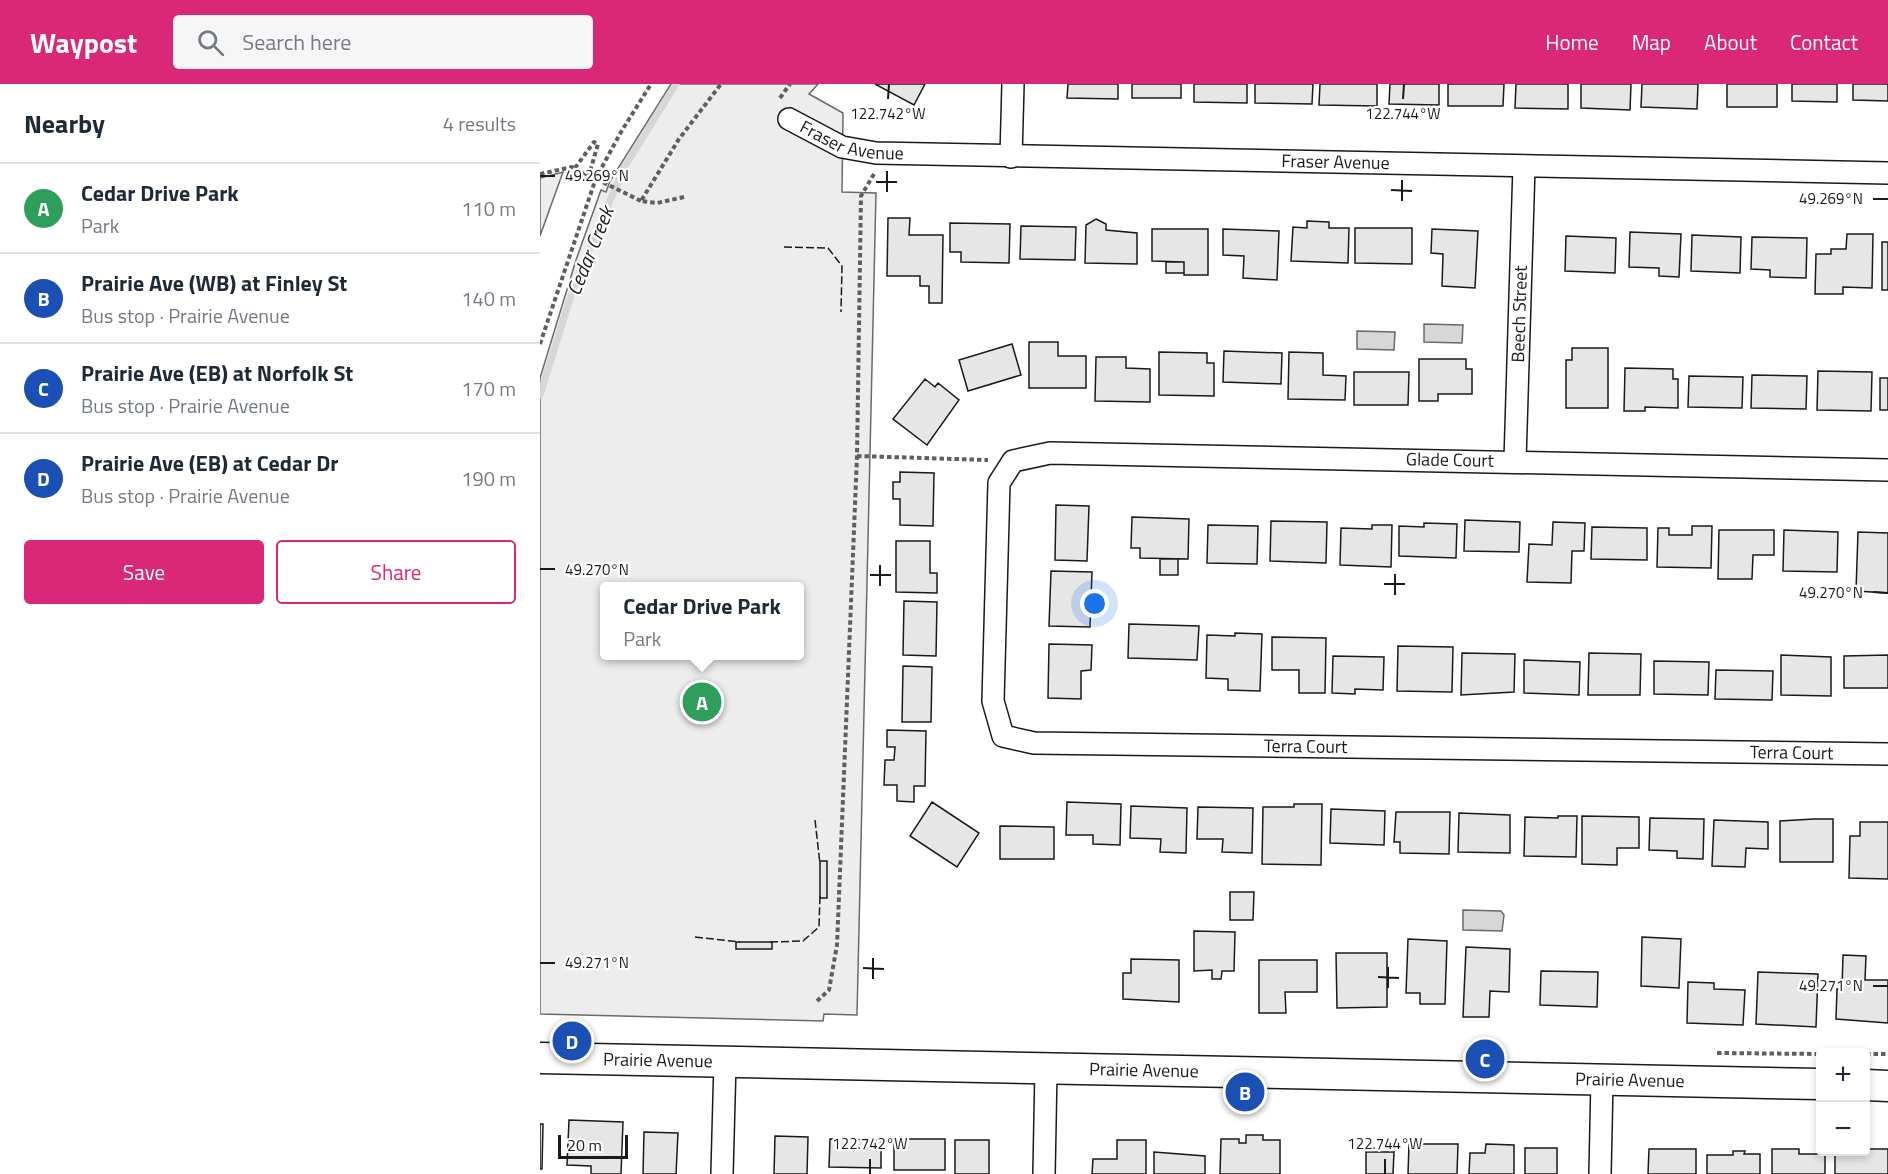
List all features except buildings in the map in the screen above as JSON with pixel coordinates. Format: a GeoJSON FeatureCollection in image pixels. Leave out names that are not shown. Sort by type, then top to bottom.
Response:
{"type":"FeatureCollection","features":[{"type":"Feature","properties":{"kind":"main road","name":"Prairie Avenue"},"geometry":{"type":"LineString","coordinates":[[540,1058],[1816,1084]]}},
{"type":"Feature","properties":{"kind":"main road"},"geometry":{"type":"LineString","coordinates":[[1870,1085],[1888,1086]]}},
{"type":"Feature","properties":{"kind":"street"},"geometry":{"type":"LineString","coordinates":[[1011,157],[1013,84]]}},
{"type":"Feature","properties":{"kind":"street","name":"Fraser Avenue"},"geometry":{"type":"LineString","coordinates":[[789,119],[842,147],[876,153],[1888,173]]}},
{"type":"Feature","properties":{"kind":"street","name":"Beech Street"},"geometry":{"type":"LineString","coordinates":[[1515,461],[1524,166]]}},
{"type":"Feature","properties":{"kind":"street","name":"Glade Court"},"geometry":{"type":"LineString","coordinates":[[1013,460],[1050,453],[1888,470]]}},
{"type":"Feature","properties":{"kind":"street","name":"Terra Court"},"geometry":{"type":"LineString","coordinates":[[1013,460],[999,483],[998,495],[993,701],[1003,736],[1034,743],[1888,754]]}},
{"type":"Feature","properties":{"kind":"street"},"geometry":{"type":"LineString","coordinates":[[722,1174],[725,1062]]}},
{"type":"Feature","properties":{"kind":"street"},"geometry":{"type":"LineString","coordinates":[[1044,1174],[1046,1070]]}},
{"type":"Feature","properties":{"kind":"street"},"geometry":{"type":"LineString","coordinates":[[1600,1174],[1602,1080]]}},
{"type":"Feature","properties":{"kind":"path"},"geometry":{"type":"LineString","coordinates":[[540,344],[596,178],[651,84]]}},
{"type":"Feature","properties":{"kind":"path"},"geometry":{"type":"LineString","coordinates":[[639,200],[679,139],[721,84]]}},
{"type":"Feature","properties":{"kind":"path"},"geometry":{"type":"LineString","coordinates":[[779,100],[790,84]]}},
{"type":"Feature","properties":{"kind":"path"},"geometry":{"type":"LineString","coordinates":[[575,168],[594,142],[598,144],[589,175]]}},
{"type":"Feature","properties":{"kind":"path"},"geometry":{"type":"LineString","coordinates":[[817,1000],[829,990],[837,945],[857,456],[861,196],[875,173],[876,153]]}},
{"type":"Feature","properties":{"kind":"path"},"geometry":{"type":"LineString","coordinates":[[540,174],[575,168],[639,200],[657,203],[684,197]]}},
{"type":"Feature","properties":{"kind":"path"},"geometry":{"type":"LineString","coordinates":[[857,456],[1013,460]]}},
{"type":"Feature","properties":{"kind":"path"},"geometry":{"type":"LineString","coordinates":[[1870,1054],[1888,1054]]}},
{"type":"Feature","properties":{"kind":"shaded area"},"geometry":{"type":"Polygon","coordinates":[[[671,84],[818,84],[809,94],[843,113],[842,192],[876,193],[857,1015],[824,1014],[823,1021],[540,1014],[540,378],[576,260],[601,190],[606,192],[610,181],[671,84]]]}},
{"type":"Feature","properties":{"kind":"shaded area"},"geometry":{"type":"Polygon","coordinates":[[[563,172],[540,236],[540,178],[563,172]]]}},
{"type":"Feature","properties":{"kind":"shaded area"},"geometry":{"type":"Polygon","coordinates":[[[1424,324],[1463,325],[1462,343],[1424,342],[1424,324]]]}},
{"type":"Feature","properties":{"kind":"shaded area"},"geometry":{"type":"Polygon","coordinates":[[[1357,331],[1395,332],[1394,350],[1357,349],[1357,331]]]}},
{"type":"Feature","properties":{"kind":"shaded area"},"geometry":{"type":"Polygon","coordinates":[[[1463,910],[1501,911],[1504,915],[1502,931],[1463,930],[1463,910]]]}},
{"type":"Feature","properties":{"kind":"waterway","name":"Cedar Creek"},"geometry":{"type":"LineString","coordinates":[[540,395],[575,283],[624,168],[676,84]]}},
{"type":"Feature","properties":{"kind":"fence"},"geometry":{"type":"LineString","coordinates":[[784,247],[828,248],[842,266],[841,312]]}},
{"type":"Feature","properties":{"kind":"fence"},"geometry":{"type":"LineString","coordinates":[[815,820],[820,864]]}},
{"type":"Feature","properties":{"kind":"fence"},"geometry":{"type":"LineString","coordinates":[[770,942],[803,941],[819,927],[820,894]]}},
{"type":"Feature","properties":{"kind":"fence"},"geometry":{"type":"LineString","coordinates":[[695,937],[740,942]]}},
{"type":"Feature","properties":{"kind":"place","name":"Cedar Drive Park"},"geometry":{"type":"Point","coordinates":[702,702]}},
{"type":"Feature","properties":{"kind":"place","name":"Prairie Ave (EB) at Cedar Dr"},"geometry":{"type":"Point","coordinates":[572,1041]}},
{"type":"Feature","properties":{"kind":"place","name":"Prairie Ave (EB) at Norfolk St"},"geometry":{"type":"Point","coordinates":[1485,1059]}},
{"type":"Feature","properties":{"kind":"place","name":"Prairie Ave (WB) at Finley St"},"geometry":{"type":"Point","coordinates":[1245,1092]}}]}
